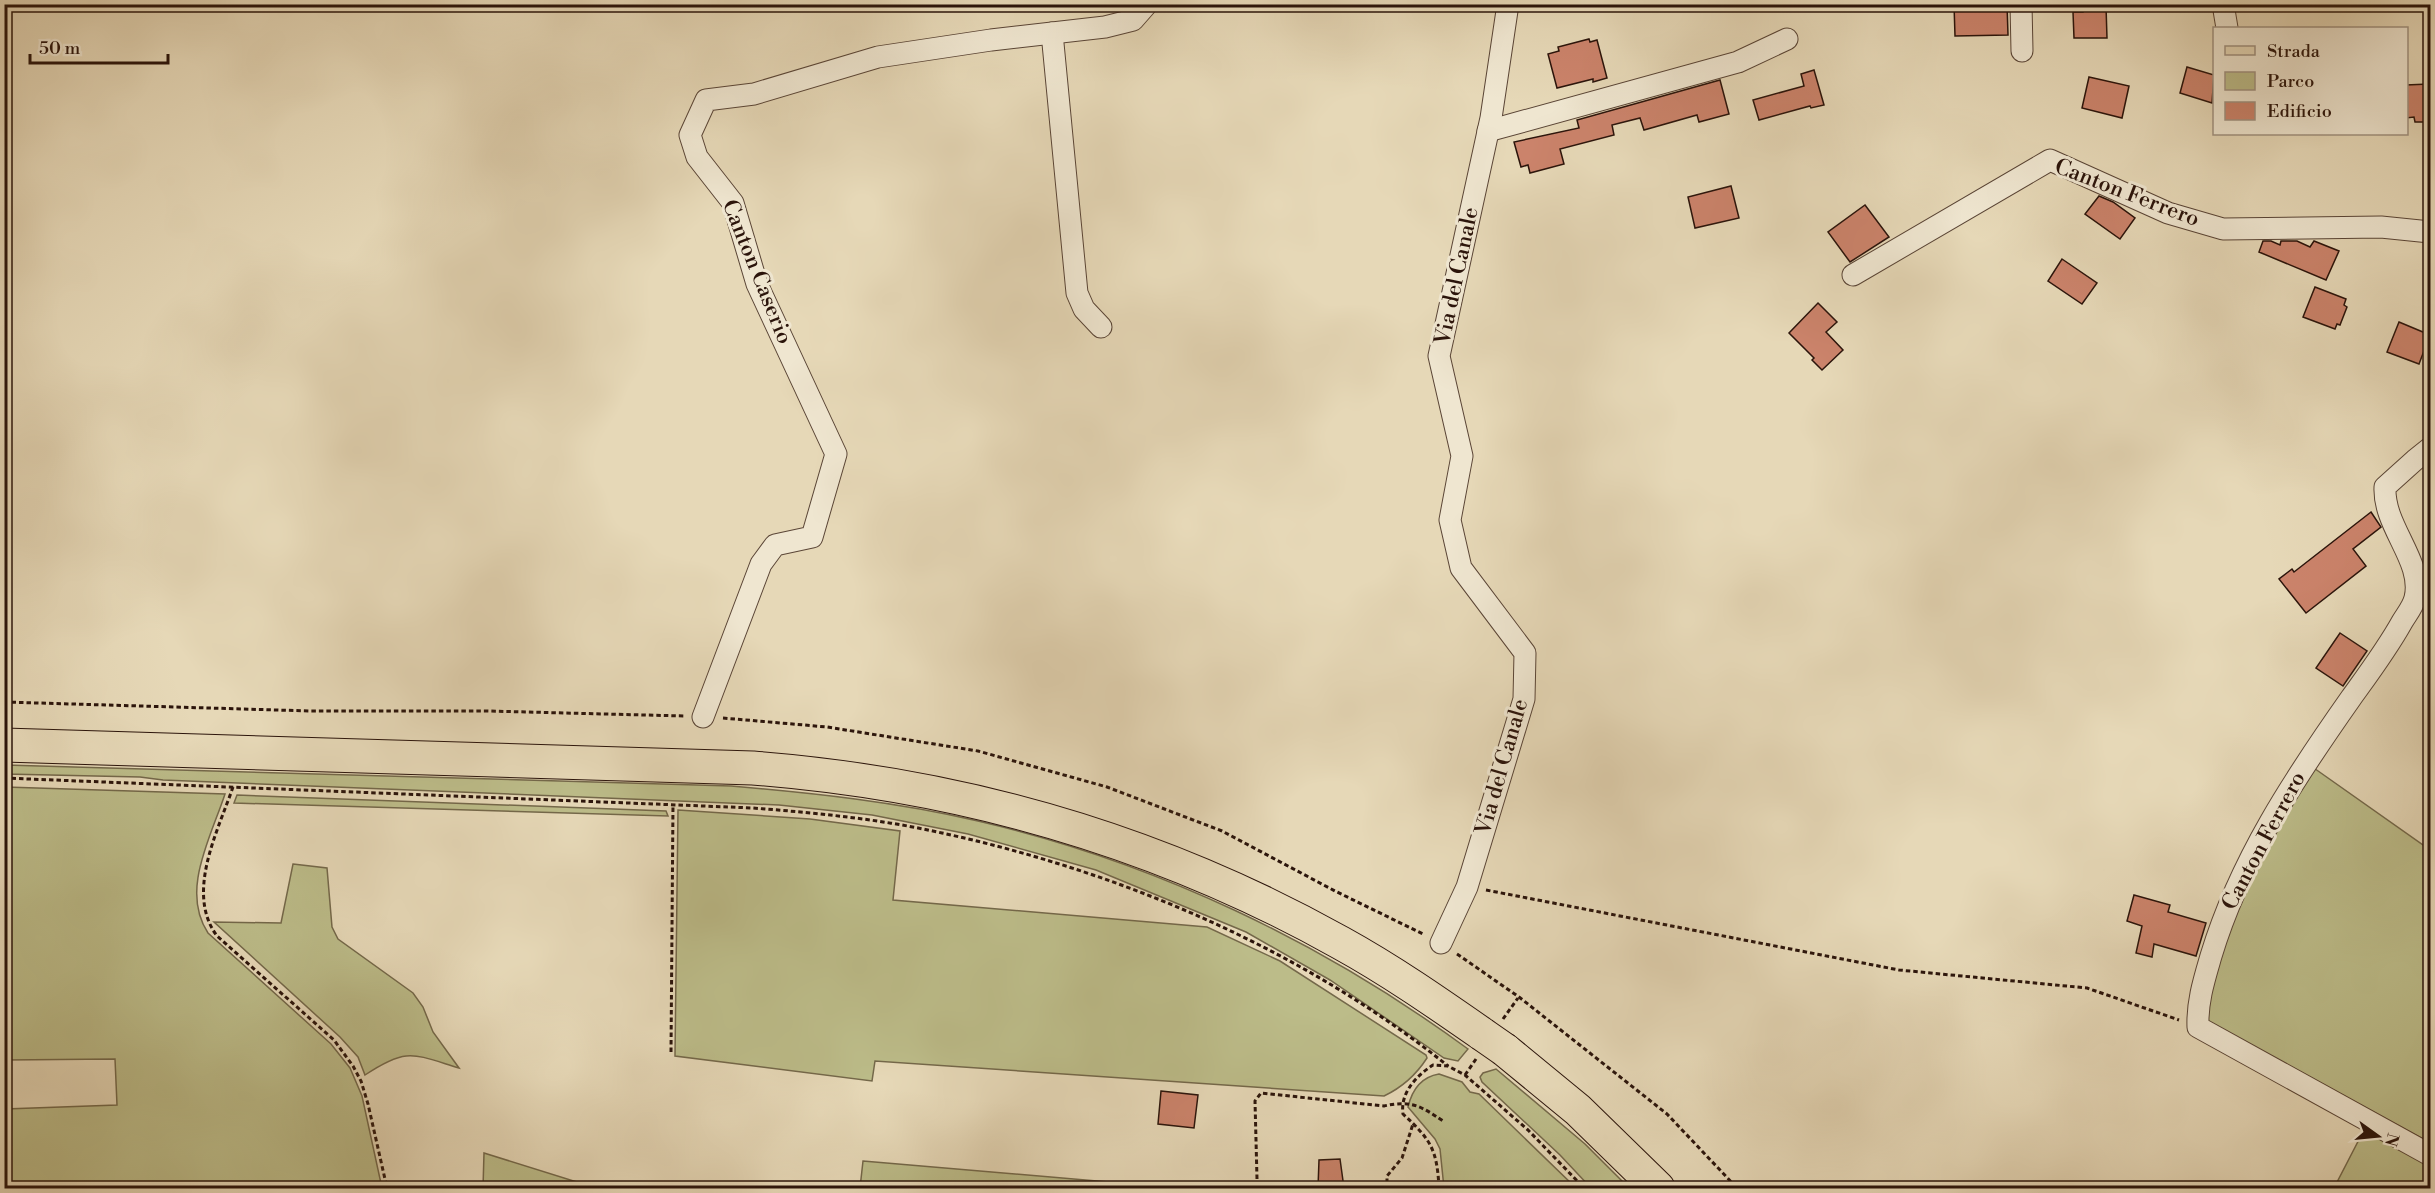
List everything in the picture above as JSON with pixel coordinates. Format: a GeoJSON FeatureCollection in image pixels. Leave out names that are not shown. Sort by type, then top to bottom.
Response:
{"type":"FeatureCollection","features":[{"type":"Feature","properties":{"kind":"main road"},"geometry":{"type":"LineString","coordinates":[[4,745],[753,768],[859,778],[941,793],[1047,819],[1104,837],[1220,882],[1342,943],[1393,974],[1494,1042],[1578,1110],[1658,1188]]}},
{"type":"Feature","properties":{"kind":"street","name":"Canton Caserio"},"geometry":{"type":"LineString","coordinates":[[703,717],[761,564],[775,545],[812,537],[836,454],[757,284],[733,203],[697,157],[690,135],[706,100],[754,94],[878,57],[1105,27],[1133,20],[1147,4]]}},
{"type":"Feature","properties":{"kind":"street","name":"Via del Canale"},"geometry":{"type":"LineString","coordinates":[[1441,943],[1467,886],[1524,699],[1525,653],[1461,567],[1450,520],[1462,456],[1439,356],[1488,131],[1508,4]]}},
{"type":"Feature","properties":{"kind":"street"},"geometry":{"type":"LineString","coordinates":[[2021,4],[2022,51]]}},
{"type":"Feature","properties":{"kind":"street"},"geometry":{"type":"LineString","coordinates":[[2223,4],[2227,27]]}},
{"type":"Feature","properties":{"kind":"street"},"geometry":{"type":"LineString","coordinates":[[1052,33],[1077,293],[1084,309],[1101,327]]}},
{"type":"Feature","properties":{"kind":"street"},"geometry":{"type":"LineString","coordinates":[[1488,131],[1738,62],[1787,39]]}},
{"type":"Feature","properties":{"kind":"street","name":"Canton Ferrero"},"geometry":{"type":"LineString","coordinates":[[1852,275],[2050,160],[2168,213],[2223,229],[2381,227],[2430,232]]}},
{"type":"Feature","properties":{"kind":"street","name":"Canton Ferrero"},"geometry":{"type":"LineString","coordinates":[[2198,1027],[2197,1010],[2201,990],[2220,926],[2237,881],[2300,770],[2390,644],[2415,600],[2417,579],[2384,503],[2385,487],[2430,448]]}},
{"type":"Feature","properties":{"kind":"street"},"geometry":{"type":"LineString","coordinates":[[2198,1027],[2430,1155]]}},
{"type":"Feature","properties":{"kind":"path"},"geometry":{"type":"LineString","coordinates":[[4,778],[673,804],[828,814],[919,828],[1034,856],[1117,883],[1268,948],[1420,1043],[1448,1066],[1465,1075],[1528,1130],[1584,1188]]}},
{"type":"Feature","properties":{"kind":"path"},"geometry":{"type":"LineString","coordinates":[[233,787],[209,859],[204,897],[208,924],[217,936],[334,1040],[353,1066],[361,1081],[368,1104],[387,1188]]}},
{"type":"Feature","properties":{"kind":"path"},"geometry":{"type":"LineString","coordinates":[[671,1052],[673,804]]}},
{"type":"Feature","properties":{"kind":"path"},"geometry":{"type":"LineString","coordinates":[[1467,886],[1899,970],[2087,988],[2198,1027]]}},
{"type":"Feature","properties":{"kind":"path"},"geometry":{"type":"LineString","coordinates":[[1441,943],[1519,997],[1667,1114],[1737,1188]]}},
{"type":"Feature","properties":{"kind":"path"},"geometry":{"type":"LineString","coordinates":[[1439,1188],[1438,1169],[1432,1147],[1402,1114],[1401,1102],[1406,1092],[1424,1071],[1433,1065],[1448,1066]]}},
{"type":"Feature","properties":{"kind":"path"},"geometry":{"type":"LineString","coordinates":[[1257,1179],[1255,1101],[1261,1093],[1384,1106],[1401,1102],[1416,1105],[1443,1121]]}},
{"type":"Feature","properties":{"kind":"path"},"geometry":{"type":"LineString","coordinates":[[1387,1183],[1387,1176],[1402,1158],[1413,1124]]}},
{"type":"Feature","properties":{"kind":"green space"},"geometry":{"type":"Polygon","coordinates":[[[5,765],[731,786],[855,799],[948,814],[1044,838],[1109,859],[1235,910],[1355,974],[1468,1049],[1458,1061],[1444,1058],[1330,980],[1246,932],[1096,870],[968,834],[872,815],[779,805],[163,780],[140,777],[5,774],[5,765]]]}},
{"type":"Feature","properties":{"kind":"green space"},"geometry":{"type":"Polygon","coordinates":[[[2311,766],[2430,850],[2430,1143],[2209,1022],[2203,1012],[2236,901],[2311,766]]]}},
{"type":"Feature","properties":{"kind":"green space"},"geometry":{"type":"Polygon","coordinates":[[[5,787],[225,794],[206,846],[197,882],[200,917],[208,933],[331,1044],[350,1068],[362,1096],[382,1188],[5,1188],[5,1109],[117,1105],[115,1059],[5,1060],[5,787]]]}},
{"type":"Feature","properties":{"kind":"green space"},"geometry":{"type":"Polygon","coordinates":[[[237,795],[666,811],[668,816],[234,803],[237,795]]]}},
{"type":"Feature","properties":{"kind":"green space"},"geometry":{"type":"Polygon","coordinates":[[[678,810],[810,819],[900,831],[893,900],[1207,927],[1280,961],[1426,1055],[1427,1058],[1409,1080],[1384,1096],[875,1061],[872,1081],[675,1056],[678,810]]]}},
{"type":"Feature","properties":{"kind":"green space"},"geometry":{"type":"Polygon","coordinates":[[[293,864],[327,868],[332,927],[338,939],[413,993],[423,1007],[433,1032],[459,1068],[431,1059],[410,1056],[391,1060],[365,1075],[358,1057],[340,1037],[214,922],[281,923],[293,864]]]}},
{"type":"Feature","properties":{"kind":"green space"},"geometry":{"type":"Polygon","coordinates":[[[1496,1069],[1585,1144],[1629,1188],[1591,1188],[1560,1155],[1482,1082],[1480,1077],[1483,1073],[1496,1069]]]}},
{"type":"Feature","properties":{"kind":"green space"},"geometry":{"type":"Polygon","coordinates":[[[1439,1074],[1462,1082],[1470,1092],[1479,1094],[1576,1188],[1444,1188],[1440,1149],[1435,1139],[1408,1107],[1418,1085],[1427,1078],[1439,1074]]]}},
{"type":"Feature","properties":{"kind":"green space"},"geometry":{"type":"Polygon","coordinates":[[[2365,1128],[2430,1164],[2430,1188],[2334,1188],[2365,1128]]]}},
{"type":"Feature","properties":{"kind":"green space"},"geometry":{"type":"Polygon","coordinates":[[[484,1153],[596,1188],[483,1188],[484,1153]]]}},
{"type":"Feature","properties":{"kind":"green space"},"geometry":{"type":"Polygon","coordinates":[[[863,1161],[1178,1188],[860,1188],[863,1161]]]}},
{"type":"Feature","properties":{"kind":"building"},"geometry":{"type":"Polygon","coordinates":[[[1954,4],[2007,4],[2008,35],[1955,36],[1954,4]]]}},
{"type":"Feature","properties":{"kind":"building"},"geometry":{"type":"Polygon","coordinates":[[[2106,6],[2107,38],[2074,38],[2073,12],[2083,12],[2083,7],[2106,6]]]}},
{"type":"Feature","properties":{"kind":"building"},"geometry":{"type":"Polygon","coordinates":[[[1589,39],[1590,42],[1597,40],[1607,78],[1557,88],[1548,54],[1559,51],[1558,47],[1589,39]]]}},
{"type":"Feature","properties":{"kind":"building"},"geometry":{"type":"Polygon","coordinates":[[[2187,67],[2213,75],[2212,103],[2180,93],[2187,67]]]}},
{"type":"Feature","properties":{"kind":"building"},"geometry":{"type":"Polygon","coordinates":[[[1814,70],[1824,105],[1811,108],[1810,106],[1759,120],[1753,100],[1804,86],[1801,74],[1814,70]]]}},
{"type":"Feature","properties":{"kind":"building"},"geometry":{"type":"Polygon","coordinates":[[[2089,77],[2129,86],[2122,118],[2082,108],[2089,77]]]}},
{"type":"Feature","properties":{"kind":"building"},"geometry":{"type":"Polygon","coordinates":[[[1720,80],[1729,114],[1699,122],[1697,115],[1644,130],[1640,118],[1612,125],[1614,135],[1560,149],[1564,164],[1530,173],[1528,165],[1521,167],[1514,142],[1579,128],[1577,120],[1720,80]]]}},
{"type":"Feature","properties":{"kind":"building"},"geometry":{"type":"Polygon","coordinates":[[[2429,84],[2430,122],[2415,122],[2414,117],[2408,118],[2408,85],[2429,84]]]}},
{"type":"Feature","properties":{"kind":"building"},"geometry":{"type":"Polygon","coordinates":[[[1731,186],[1739,218],[1695,228],[1688,197],[1731,186]]]}},
{"type":"Feature","properties":{"kind":"building"},"geometry":{"type":"Polygon","coordinates":[[[2099,196],[2113,202],[2135,218],[2120,239],[2085,214],[2099,196]]]}},
{"type":"Feature","properties":{"kind":"building"},"geometry":{"type":"Polygon","coordinates":[[[1865,205],[1889,237],[1850,262],[1828,232],[1865,205]]]}},
{"type":"Feature","properties":{"kind":"building"},"geometry":{"type":"Polygon","coordinates":[[[2263,241],[2271,241],[2280,245],[2281,241],[2297,241],[2310,247],[2314,241],[2339,251],[2326,280],[2259,252],[2263,241]]]}},
{"type":"Feature","properties":{"kind":"building"},"geometry":{"type":"Polygon","coordinates":[[[2062,259],[2097,283],[2082,304],[2048,281],[2062,259]]]}},
{"type":"Feature","properties":{"kind":"building"},"geometry":{"type":"Polygon","coordinates":[[[2315,287],[2346,299],[2344,305],[2347,307],[2340,325],[2337,324],[2335,329],[2303,317],[2315,287]]]}},
{"type":"Feature","properties":{"kind":"building"},"geometry":{"type":"Polygon","coordinates":[[[1818,303],[1837,322],[1826,332],[1843,350],[1822,370],[1812,360],[1814,358],[1789,333],[1818,303]]]}},
{"type":"Feature","properties":{"kind":"building"},"geometry":{"type":"Polygon","coordinates":[[[2399,322],[2430,335],[2419,364],[2387,352],[2399,322]]]}},
{"type":"Feature","properties":{"kind":"building"},"geometry":{"type":"Polygon","coordinates":[[[2371,512],[2381,527],[2353,549],[2366,566],[2306,613],[2279,579],[2292,569],[2294,572],[2371,512]]]}},
{"type":"Feature","properties":{"kind":"building"},"geometry":{"type":"Polygon","coordinates":[[[2340,633],[2367,651],[2343,686],[2316,668],[2340,633]]]}},
{"type":"Feature","properties":{"kind":"building"},"geometry":{"type":"Polygon","coordinates":[[[2134,895],[2170,905],[2168,912],[2206,923],[2196,956],[2154,944],[2152,957],[2136,953],[2142,926],[2127,921],[2134,895]]]}},
{"type":"Feature","properties":{"kind":"building"},"geometry":{"type":"Polygon","coordinates":[[[1161,1091],[1198,1095],[1194,1128],[1158,1124],[1161,1091]]]}},
{"type":"Feature","properties":{"kind":"building"},"geometry":{"type":"Polygon","coordinates":[[[1340,1159],[1344,1188],[1318,1188],[1319,1160],[1340,1159]]]}}]}
